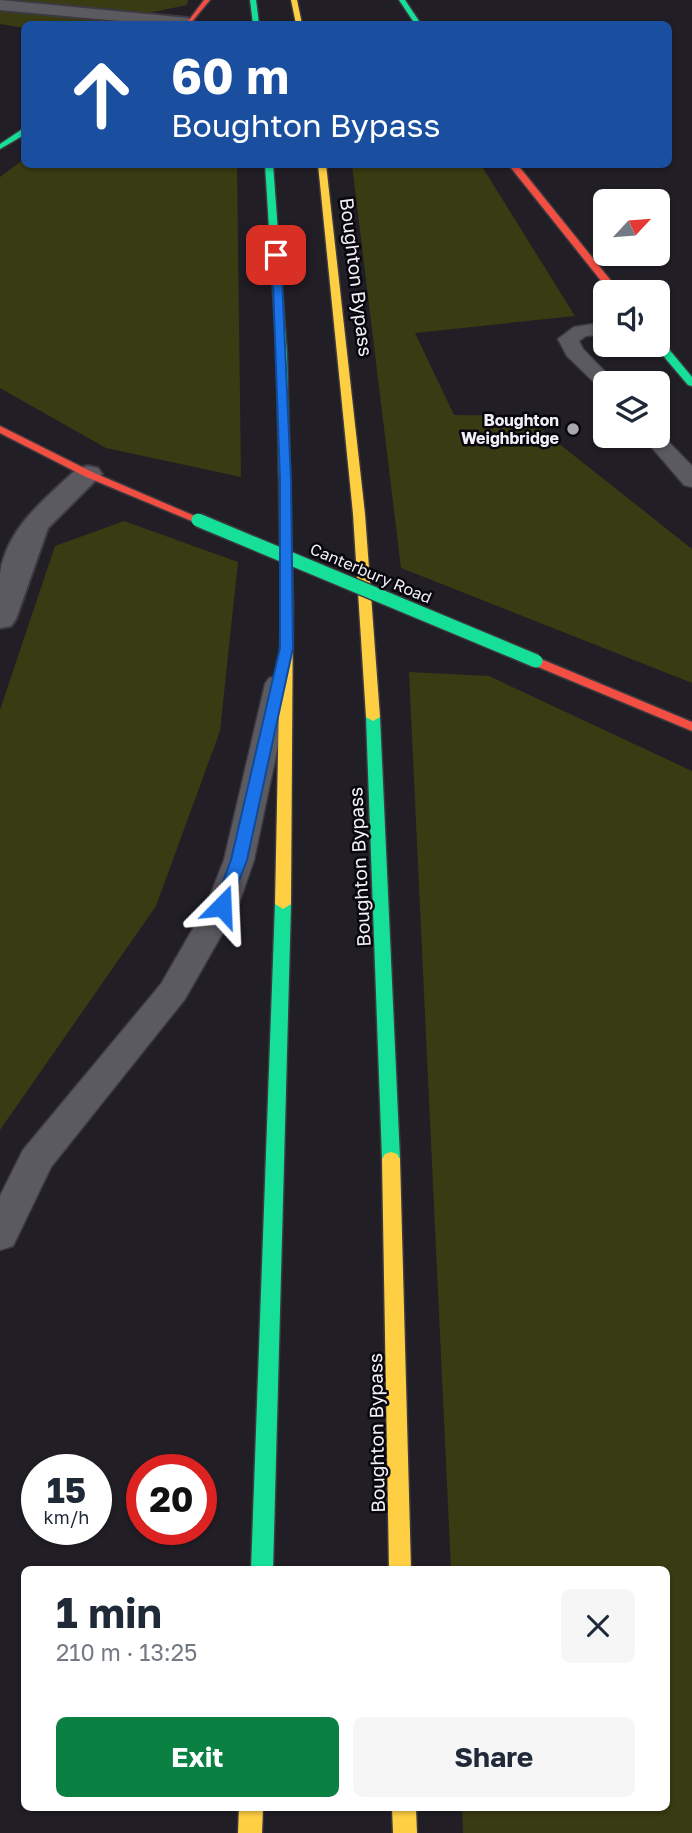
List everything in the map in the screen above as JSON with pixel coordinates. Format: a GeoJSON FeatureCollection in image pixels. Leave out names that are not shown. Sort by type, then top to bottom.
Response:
{"type":"FeatureCollection","features":[{"type":"Feature","properties":{"kind":"main road"},"geometry":{"type":"LineString","coordinates":[[190,21],[207,0]]}},
{"type":"Feature","properties":{"kind":"main road"},"geometry":{"type":"LineString","coordinates":[[253,0],[256,21]]}},
{"type":"Feature","properties":{"kind":"main road"},"geometry":{"type":"LineString","coordinates":[[294,0],[298,21]]}},
{"type":"Feature","properties":{"kind":"main road"},"geometry":{"type":"LineString","coordinates":[[402,0],[416,21]]}},
{"type":"Feature","properties":{"kind":"main road"},"geometry":{"type":"LineString","coordinates":[[0,146],[21,133]]}},
{"type":"Feature","properties":{"kind":"main road"},"geometry":{"type":"LineString","coordinates":[[262,1566],[278,1144],[286,648],[282,346],[269,168]]}},
{"type":"Feature","properties":{"kind":"main road","name":"Boughton Bypass"},"geometry":{"type":"LineString","coordinates":[[323,168],[346,354],[369,636],[391,1120],[400,1566]]}},
{"type":"Feature","properties":{"kind":"main road"},"geometry":{"type":"LineString","coordinates":[[515,168],[605,280]]}},
{"type":"Feature","properties":{"kind":"main road"},"geometry":{"type":"LineString","coordinates":[[670,357],[692,383]]}},
{"type":"Feature","properties":{"kind":"main road","name":"Canterbury Road"},"geometry":{"type":"LineString","coordinates":[[0,429],[88,474],[692,727]]}},
{"type":"Feature","properties":{"kind":"main road"},"geometry":{"type":"LineString","coordinates":[[250,1833],[251,1811]]}},
{"type":"Feature","properties":{"kind":"main road"},"geometry":{"type":"LineString","coordinates":[[404,1811],[405,1833]]}},
{"type":"Feature","properties":{"kind":"street"},"geometry":{"type":"LineString","coordinates":[[0,5],[157,21]]}},
{"type":"Feature","properties":{"kind":"street"},"geometry":{"type":"LineString","coordinates":[[0,619],[27,538],[36,523],[88,474]]}},
{"type":"Feature","properties":{"kind":"lane"},"geometry":{"type":"LineString","coordinates":[[593,330],[581,331],[568,339],[574,352],[594,371]]}},
{"type":"Feature","properties":{"kind":"lane"},"geometry":{"type":"LineString","coordinates":[[664,448],[692,480]]}},
{"type":"Feature","properties":{"kind":"lane"},"geometry":{"type":"LineString","coordinates":[[0,1235],[36,1160],[173,991],[222,906],[239,860],[286,648]]}},
{"type":"Feature","properties":{"kind":"green space"},"geometry":{"type":"Polygon","coordinates":[[[20,0],[188,0],[187,5],[144,14],[20,0]]]}},
{"type":"Feature","properties":{"kind":"green space"},"geometry":{"type":"Polygon","coordinates":[[[0,9],[106,21],[21,21],[21,28],[0,24],[0,9]]]}},
{"type":"Feature","properties":{"kind":"green space"},"geometry":{"type":"Polygon","coordinates":[[[21,161],[21,168],[237,168],[241,477],[106,448],[0,388],[0,177],[21,161]]]}},
{"type":"Feature","properties":{"kind":"green space"},"geometry":{"type":"Polygon","coordinates":[[[352,168],[483,168],[575,316],[415,333],[454,415],[524,416],[692,549],[692,683],[401,568],[352,168]]]}},
{"type":"Feature","properties":{"kind":"green space"},"geometry":{"type":"Polygon","coordinates":[[[124,521],[238,562],[220,731],[156,906],[0,1130],[0,710],[55,546],[124,521]]]}},
{"type":"Feature","properties":{"kind":"green space"},"geometry":{"type":"Polygon","coordinates":[[[409,672],[489,676],[692,771],[692,1833],[463,1833],[462,1811],[670,1811],[670,1566],[451,1566],[409,672]]]}},
{"type":"Feature","properties":{"kind":"traffic: fast"},"geometry":{"type":"LineString","coordinates":[[253,0],[256,21]]}},
{"type":"Feature","properties":{"kind":"traffic: fast"},"geometry":{"type":"LineString","coordinates":[[402,0],[416,21]]}},
{"type":"Feature","properties":{"kind":"traffic: fast"},"geometry":{"type":"LineString","coordinates":[[0,147],[21,134]]}},
{"type":"Feature","properties":{"kind":"traffic: fast"},"geometry":{"type":"LineString","coordinates":[[269,168],[282,355],[287,605]]}},
{"type":"Feature","properties":{"kind":"traffic: fast"},"geometry":{"type":"LineString","coordinates":[[670,357],[692,383]]}},
{"type":"Feature","properties":{"kind":"traffic: fast"},"geometry":{"type":"LineString","coordinates":[[198,520],[536,661]]}},
{"type":"Feature","properties":{"kind":"traffic: fast"},"geometry":{"type":"LineString","coordinates":[[373,717],[391,1159]]}},
{"type":"Feature","properties":{"kind":"traffic: fast"},"geometry":{"type":"LineString","coordinates":[[262,1566],[283,904]]}},
{"type":"Feature","properties":{"kind":"traffic: slow"},"geometry":{"type":"LineString","coordinates":[[294,0],[298,21]]}},
{"type":"Feature","properties":{"kind":"traffic: slow"},"geometry":{"type":"LineString","coordinates":[[322,168],[359,514],[373,717]]}},
{"type":"Feature","properties":{"kind":"traffic: slow"},"geometry":{"type":"LineString","coordinates":[[283,904],[287,605]]}},
{"type":"Feature","properties":{"kind":"traffic: slow"},"geometry":{"type":"LineString","coordinates":[[391,1159],[400,1566]]}},
{"type":"Feature","properties":{"kind":"traffic: slow"},"geometry":{"type":"LineString","coordinates":[[250,1833],[251,1811]]}},
{"type":"Feature","properties":{"kind":"traffic: slow"},"geometry":{"type":"LineString","coordinates":[[404,1811],[405,1833]]}},
{"type":"Feature","properties":{"kind":"traffic: jam"},"geometry":{"type":"LineString","coordinates":[[190,21],[207,0]]}},
{"type":"Feature","properties":{"kind":"traffic: jam"},"geometry":{"type":"LineString","coordinates":[[515,168],[605,280]]}},
{"type":"Feature","properties":{"kind":"traffic: jam"},"geometry":{"type":"LineString","coordinates":[[0,429],[88,474],[198,520]]}},
{"type":"Feature","properties":{"kind":"traffic: jam"},"geometry":{"type":"LineString","coordinates":[[536,661],[692,727]]}},
{"type":"Feature","properties":{"kind":"place","name":"Boughton Weighbridge"},"geometry":{"type":"Point","coordinates":[573,429]}},
{"type":"Feature","properties":{"kind":"route"},"geometry":{"type":"LineString","coordinates":[[222,906],[239,860],[286,648],[286,481],[276,255]]}}]}
